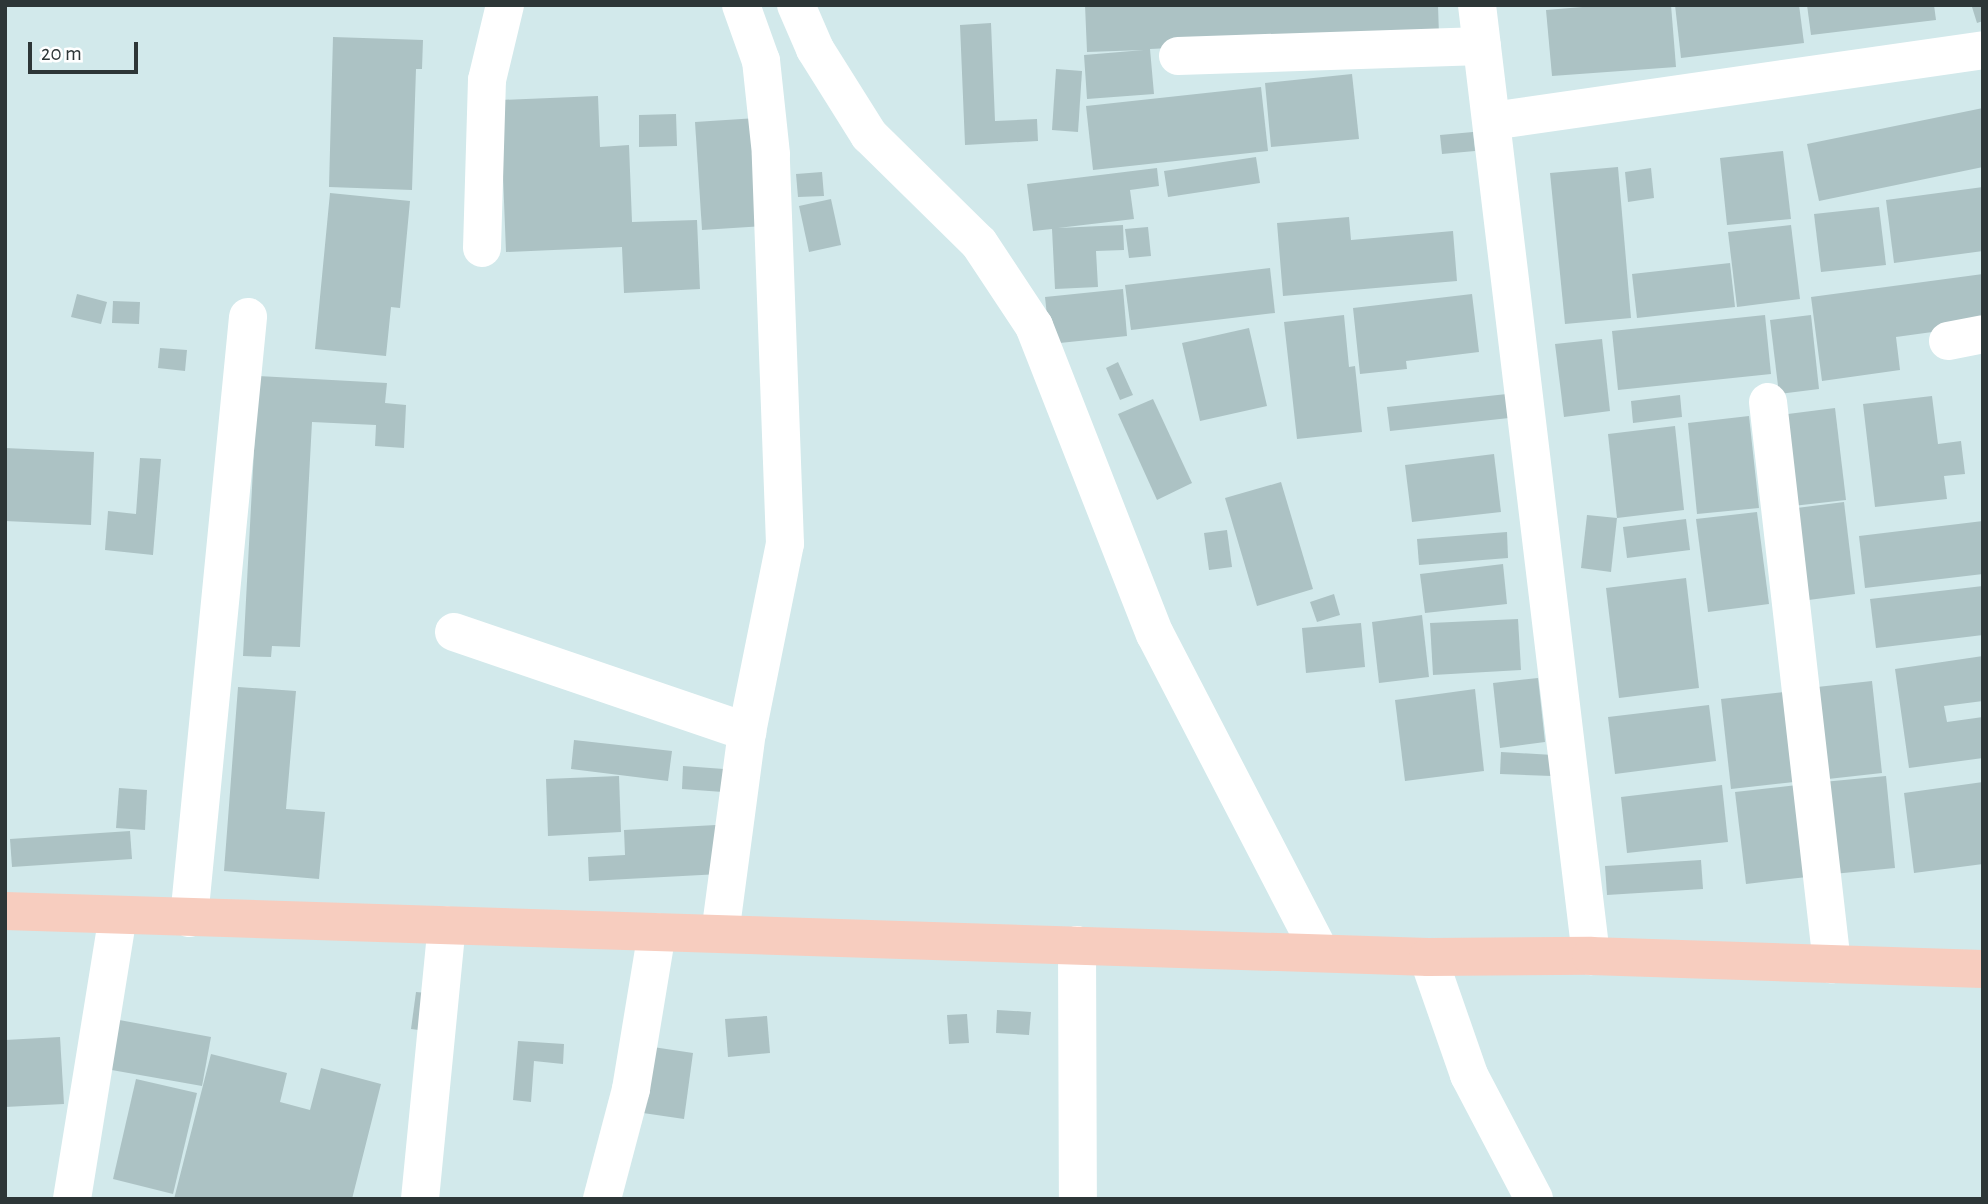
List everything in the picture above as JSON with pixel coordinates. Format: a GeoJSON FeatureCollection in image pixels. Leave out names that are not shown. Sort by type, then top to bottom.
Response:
{"type":"FeatureCollection","features":[{"type":"Feature","properties":{"kind":"main road"},"geometry":{"type":"LineString","coordinates":[[5,911],[1428,957],[1591,956],[1983,969]]}},
{"type":"Feature","properties":{"kind":"street"},"geometry":{"type":"LineString","coordinates":[[482,248],[486,80],[505,5]]}},
{"type":"Feature","properties":{"kind":"street"},"geometry":{"type":"LineString","coordinates":[[720,933],[747,732],[785,544],[771,154],[761,61],[741,5]]}},
{"type":"Feature","properties":{"kind":"street"},"geometry":{"type":"LineString","coordinates":[[796,5],[815,49],[869,135],[979,243],[1034,326],[1155,634],[1320,952]]}},
{"type":"Feature","properties":{"kind":"street"},"geometry":{"type":"LineString","coordinates":[[1477,5],[1591,956]]}},
{"type":"Feature","properties":{"kind":"street"},"geometry":{"type":"LineString","coordinates":[[1178,56],[1482,46]]}},
{"type":"Feature","properties":{"kind":"street"},"geometry":{"type":"LineString","coordinates":[[1492,121],[1983,50]]}},
{"type":"Feature","properties":{"kind":"street"},"geometry":{"type":"LineString","coordinates":[[189,918],[248,317]]}},
{"type":"Feature","properties":{"kind":"street"},"geometry":{"type":"LineString","coordinates":[[1768,402],[1832,964]]}},
{"type":"Feature","properties":{"kind":"street"},"geometry":{"type":"LineString","coordinates":[[454,632],[747,732]]}},
{"type":"Feature","properties":{"kind":"street"},"geometry":{"type":"LineString","coordinates":[[72,1199],[118,916]]}},
{"type":"Feature","properties":{"kind":"street"},"geometry":{"type":"LineString","coordinates":[[421,1199],[447,925]]}},
{"type":"Feature","properties":{"kind":"street"},"geometry":{"type":"LineString","coordinates":[[601,1199],[631,1089],[657,932]]}},
{"type":"Feature","properties":{"kind":"street"},"geometry":{"type":"LineString","coordinates":[[1077,945],[1079,1199]]}},
{"type":"Feature","properties":{"kind":"street"},"geometry":{"type":"LineString","coordinates":[[1428,957],[1469,1075],[1534,1199]]}},
{"type":"Feature","properties":{"kind":"building"},"geometry":{"type":"Polygon","coordinates":[[[1085,5],[1438,5],[1439,35],[1150,49],[1154,94],[1087,99],[1084,55],[1144,50],[1087,52],[1085,5]]]}},
{"type":"Feature","properties":{"kind":"building"},"geometry":{"type":"Polygon","coordinates":[[[1607,5],[1671,5],[1676,67],[1552,76],[1546,10],[1607,5]]]}},
{"type":"Feature","properties":{"kind":"building"},"geometry":{"type":"Polygon","coordinates":[[[1675,5],[1799,5],[1804,43],[1681,58],[1675,5]]]}},
{"type":"Feature","properties":{"kind":"building"},"geometry":{"type":"Polygon","coordinates":[[[1807,5],[1934,5],[1936,20],[1811,35],[1807,5]]]}},
{"type":"Feature","properties":{"kind":"building"},"geometry":{"type":"Polygon","coordinates":[[[1983,5],[1983,21],[1977,23],[1972,7],[1983,5]]]}},
{"type":"Feature","properties":{"kind":"building"},"geometry":{"type":"Polygon","coordinates":[[[991,23],[995,121],[1037,119],[1038,141],[965,145],[960,25],[991,23]]]}},
{"type":"Feature","properties":{"kind":"building"},"geometry":{"type":"Polygon","coordinates":[[[333,37],[423,40],[422,69],[416,69],[412,190],[329,187],[333,37]]]}},
{"type":"Feature","properties":{"kind":"building"},"geometry":{"type":"Polygon","coordinates":[[[1056,69],[1082,71],[1078,132],[1052,130],[1056,69]]]}},
{"type":"Feature","properties":{"kind":"building"},"geometry":{"type":"Polygon","coordinates":[[[1352,74],[1359,139],[1271,147],[1265,83],[1352,74]]]}},
{"type":"Feature","properties":{"kind":"building"},"geometry":{"type":"Polygon","coordinates":[[[1261,87],[1268,151],[1093,170],[1086,106],[1261,87]]]}},
{"type":"Feature","properties":{"kind":"building"},"geometry":{"type":"Polygon","coordinates":[[[598,96],[600,147],[629,145],[632,222],[697,220],[700,289],[624,293],[622,247],[506,252],[500,100],[598,96]]]}},
{"type":"Feature","properties":{"kind":"building"},"geometry":{"type":"Polygon","coordinates":[[[1983,108],[1983,167],[1819,201],[1807,144],[1983,108]]]}},
{"type":"Feature","properties":{"kind":"building"},"geometry":{"type":"Polygon","coordinates":[[[676,114],[677,146],[639,147],[639,115],[676,114]]]}},
{"type":"Feature","properties":{"kind":"building"},"geometry":{"type":"Polygon","coordinates":[[[757,118],[764,226],[702,230],[695,122],[757,118]]]}},
{"type":"Feature","properties":{"kind":"building"},"geometry":{"type":"Polygon","coordinates":[[[1473,132],[1475,151],[1442,154],[1440,135],[1473,132]]]}},
{"type":"Feature","properties":{"kind":"building"},"geometry":{"type":"Polygon","coordinates":[[[1783,151],[1791,219],[1727,225],[1720,158],[1783,151]]]}},
{"type":"Feature","properties":{"kind":"building"},"geometry":{"type":"Polygon","coordinates":[[[1256,157],[1260,183],[1168,197],[1164,171],[1256,157]]]}},
{"type":"Feature","properties":{"kind":"building"},"geometry":{"type":"Polygon","coordinates":[[[1618,167],[1631,318],[1565,324],[1550,173],[1618,167]]]}},
{"type":"Feature","properties":{"kind":"building"},"geometry":{"type":"Polygon","coordinates":[[[1157,168],[1159,186],[1130,190],[1134,219],[1058,228],[1123,225],[1124,250],[1096,251],[1098,287],[1055,289],[1052,229],[1033,231],[1027,184],[1157,168]]]}},
{"type":"Feature","properties":{"kind":"building"},"geometry":{"type":"Polygon","coordinates":[[[1651,168],[1654,198],[1628,202],[1625,172],[1651,168]]]}},
{"type":"Feature","properties":{"kind":"building"},"geometry":{"type":"Polygon","coordinates":[[[822,172],[824,196],[798,197],[796,174],[822,172]]]}},
{"type":"Feature","properties":{"kind":"building"},"geometry":{"type":"Polygon","coordinates":[[[1983,187],[1983,251],[1894,263],[1886,200],[1983,187]]]}},
{"type":"Feature","properties":{"kind":"building"},"geometry":{"type":"Polygon","coordinates":[[[330,193],[410,201],[400,308],[391,307],[386,356],[315,349],[330,193]]]}},
{"type":"Feature","properties":{"kind":"building"},"geometry":{"type":"Polygon","coordinates":[[[831,199],[841,245],[809,252],[799,206],[831,199]]]}},
{"type":"Feature","properties":{"kind":"building"},"geometry":{"type":"Polygon","coordinates":[[[1879,207],[1886,265],[1821,272],[1814,214],[1879,207]]]}},
{"type":"Feature","properties":{"kind":"building"},"geometry":{"type":"Polygon","coordinates":[[[1349,217],[1351,240],[1453,231],[1457,281],[1283,296],[1277,223],[1349,217]]]}},
{"type":"Feature","properties":{"kind":"building"},"geometry":{"type":"Polygon","coordinates":[[[1791,225],[1800,299],[1737,307],[1728,232],[1791,225]]]}},
{"type":"Feature","properties":{"kind":"building"},"geometry":{"type":"Polygon","coordinates":[[[1148,227],[1151,256],[1129,258],[1125,229],[1148,227]]]}},
{"type":"Feature","properties":{"kind":"building"},"geometry":{"type":"Polygon","coordinates":[[[1730,263],[1735,307],[1637,318],[1632,274],[1730,263]]]}},
{"type":"Feature","properties":{"kind":"building"},"geometry":{"type":"Polygon","coordinates":[[[1270,268],[1275,313],[1131,330],[1125,285],[1270,268]]]}},
{"type":"Feature","properties":{"kind":"building"},"geometry":{"type":"Polygon","coordinates":[[[1983,274],[1983,325],[1896,337],[1900,370],[1822,381],[1811,297],[1983,274]]]}},
{"type":"Feature","properties":{"kind":"building"},"geometry":{"type":"Polygon","coordinates":[[[1123,289],[1127,336],[1050,344],[1045,297],[1123,289]]]}},
{"type":"Feature","properties":{"kind":"building"},"geometry":{"type":"Polygon","coordinates":[[[77,294],[107,302],[101,324],[71,317],[77,294]]]}},
{"type":"Feature","properties":{"kind":"building"},"geometry":{"type":"Polygon","coordinates":[[[1472,294],[1479,352],[1406,361],[1407,369],[1360,374],[1353,308],[1472,294]]]}},
{"type":"Feature","properties":{"kind":"building"},"geometry":{"type":"Polygon","coordinates":[[[113,301],[140,302],[139,324],[112,323],[113,301]]]}},
{"type":"Feature","properties":{"kind":"building"},"geometry":{"type":"Polygon","coordinates":[[[1344,315],[1349,367],[1355,366],[1362,432],[1297,439],[1284,322],[1344,315]]]}},
{"type":"Feature","properties":{"kind":"building"},"geometry":{"type":"Polygon","coordinates":[[[1765,315],[1771,374],[1618,390],[1612,331],[1765,315]]]}},
{"type":"Feature","properties":{"kind":"building"},"geometry":{"type":"Polygon","coordinates":[[[1811,315],[1819,389],[1779,394],[1770,320],[1811,315]]]}},
{"type":"Feature","properties":{"kind":"building"},"geometry":{"type":"Polygon","coordinates":[[[1249,328],[1267,406],[1200,421],[1182,343],[1249,328]]]}},
{"type":"Feature","properties":{"kind":"building"},"geometry":{"type":"Polygon","coordinates":[[[1602,339],[1610,411],[1564,417],[1555,344],[1602,339]]]}},
{"type":"Feature","properties":{"kind":"building"},"geometry":{"type":"Polygon","coordinates":[[[160,348],[187,350],[185,371],[158,368],[160,348]]]}},
{"type":"Feature","properties":{"kind":"building"},"geometry":{"type":"Polygon","coordinates":[[[1118,362],[1133,395],[1120,400],[1106,368],[1118,362]]]}},
{"type":"Feature","properties":{"kind":"building"},"geometry":{"type":"Polygon","coordinates":[[[258,376],[387,383],[385,403],[406,405],[404,448],[375,446],[376,425],[312,422],[300,647],[272,646],[271,657],[243,656],[258,376]]]}},
{"type":"Feature","properties":{"kind":"building"},"geometry":{"type":"Polygon","coordinates":[[[1507,394],[1509,418],[1390,431],[1387,407],[1507,394]]]}},
{"type":"Feature","properties":{"kind":"building"},"geometry":{"type":"Polygon","coordinates":[[[1680,395],[1682,417],[1633,423],[1631,401],[1680,395]]]}},
{"type":"Feature","properties":{"kind":"building"},"geometry":{"type":"Polygon","coordinates":[[[1932,396],[1938,444],[1961,441],[1965,474],[1944,476],[1947,499],[1875,507],[1863,404],[1932,396]]]}},
{"type":"Feature","properties":{"kind":"building"},"geometry":{"type":"Polygon","coordinates":[[[1153,399],[1192,483],[1157,500],[1118,414],[1153,399]]]}},
{"type":"Feature","properties":{"kind":"building"},"geometry":{"type":"Polygon","coordinates":[[[1835,408],[1846,500],[1784,507],[1773,416],[1835,408]]]}},
{"type":"Feature","properties":{"kind":"building"},"geometry":{"type":"Polygon","coordinates":[[[1749,416],[1759,508],[1697,514],[1688,423],[1749,416]]]}},
{"type":"Feature","properties":{"kind":"building"},"geometry":{"type":"Polygon","coordinates":[[[1675,426],[1684,510],[1617,518],[1608,434],[1675,426]]]}},
{"type":"Feature","properties":{"kind":"building"},"geometry":{"type":"Polygon","coordinates":[[[5,448],[94,452],[91,525],[5,521],[5,448]]]}},
{"type":"Feature","properties":{"kind":"building"},"geometry":{"type":"Polygon","coordinates":[[[1494,454],[1501,512],[1412,522],[1405,465],[1494,454]]]}},
{"type":"Feature","properties":{"kind":"building"},"geometry":{"type":"Polygon","coordinates":[[[140,458],[161,459],[153,555],[105,550],[108,511],[136,514],[140,458]]]}},
{"type":"Feature","properties":{"kind":"building"},"geometry":{"type":"Polygon","coordinates":[[[1281,482],[1313,589],[1257,606],[1225,498],[1281,482]]]}},
{"type":"Feature","properties":{"kind":"building"},"geometry":{"type":"Polygon","coordinates":[[[1844,502],[1855,594],[1793,602],[1781,510],[1844,502]]]}},
{"type":"Feature","properties":{"kind":"building"},"geometry":{"type":"Polygon","coordinates":[[[1757,512],[1769,604],[1708,612],[1696,519],[1757,512]]]}},
{"type":"Feature","properties":{"kind":"building"},"geometry":{"type":"Polygon","coordinates":[[[1587,515],[1617,518],[1611,572],[1581,568],[1587,515]]]}},
{"type":"Feature","properties":{"kind":"building"},"geometry":{"type":"Polygon","coordinates":[[[1686,519],[1690,550],[1627,558],[1623,527],[1686,519]]]}},
{"type":"Feature","properties":{"kind":"building"},"geometry":{"type":"Polygon","coordinates":[[[1983,521],[1983,574],[1865,588],[1859,536],[1983,521]]]}},
{"type":"Feature","properties":{"kind":"building"},"geometry":{"type":"Polygon","coordinates":[[[1227,530],[1232,567],[1209,570],[1204,533],[1227,530]]]}},
{"type":"Feature","properties":{"kind":"building"},"geometry":{"type":"Polygon","coordinates":[[[1507,532],[1508,558],[1419,565],[1417,539],[1507,532]]]}},
{"type":"Feature","properties":{"kind":"building"},"geometry":{"type":"Polygon","coordinates":[[[1503,564],[1507,604],[1425,613],[1420,574],[1503,564]]]}},
{"type":"Feature","properties":{"kind":"building"},"geometry":{"type":"Polygon","coordinates":[[[1686,578],[1699,688],[1619,698],[1606,588],[1686,578]]]}},
{"type":"Feature","properties":{"kind":"building"},"geometry":{"type":"Polygon","coordinates":[[[1983,586],[1983,635],[1876,648],[1870,599],[1983,586]]]}},
{"type":"Feature","properties":{"kind":"building"},"geometry":{"type":"Polygon","coordinates":[[[1334,594],[1340,615],[1317,622],[1310,602],[1334,594]]]}},
{"type":"Feature","properties":{"kind":"building"},"geometry":{"type":"Polygon","coordinates":[[[1422,615],[1429,677],[1379,683],[1372,622],[1422,615]]]}},
{"type":"Feature","properties":{"kind":"building"},"geometry":{"type":"Polygon","coordinates":[[[1518,619],[1521,670],[1433,675],[1430,623],[1518,619]]]}},
{"type":"Feature","properties":{"kind":"building"},"geometry":{"type":"Polygon","coordinates":[[[1361,623],[1365,667],[1306,673],[1302,628],[1361,623]]]}},
{"type":"Feature","properties":{"kind":"building"},"geometry":{"type":"Polygon","coordinates":[[[1983,656],[1983,701],[1944,706],[1947,722],[1983,717],[1983,758],[1909,768],[1895,669],[1983,656]]]}},
{"type":"Feature","properties":{"kind":"building"},"geometry":{"type":"Polygon","coordinates":[[[1538,678],[1545,742],[1500,748],[1493,683],[1538,678]]]}},
{"type":"Feature","properties":{"kind":"building"},"geometry":{"type":"Polygon","coordinates":[[[1872,681],[1882,773],[1819,780],[1808,688],[1872,681]]]}},
{"type":"Feature","properties":{"kind":"building"},"geometry":{"type":"Polygon","coordinates":[[[238,687],[296,691],[286,809],[325,812],[319,879],[224,871],[238,687]]]}},
{"type":"Feature","properties":{"kind":"building"},"geometry":{"type":"Polygon","coordinates":[[[1475,689],[1484,771],[1405,781],[1395,700],[1475,689]]]}},
{"type":"Feature","properties":{"kind":"building"},"geometry":{"type":"Polygon","coordinates":[[[1784,692],[1794,782],[1731,789],[1721,699],[1784,692]]]}},
{"type":"Feature","properties":{"kind":"building"},"geometry":{"type":"Polygon","coordinates":[[[1709,705],[1716,761],[1615,774],[1608,717],[1709,705]]]}},
{"type":"Feature","properties":{"kind":"building"},"geometry":{"type":"Polygon","coordinates":[[[574,740],[672,751],[668,781],[571,769],[574,740]]]}},
{"type":"Feature","properties":{"kind":"building"},"geometry":{"type":"Polygon","coordinates":[[[1501,752],[1553,755],[1552,776],[1500,774],[1501,752]]]}},
{"type":"Feature","properties":{"kind":"building"},"geometry":{"type":"Polygon","coordinates":[[[683,766],[724,769],[723,792],[682,789],[683,766]]]}},
{"type":"Feature","properties":{"kind":"building"},"geometry":{"type":"Polygon","coordinates":[[[619,776],[621,832],[548,836],[546,779],[619,776]]]}},
{"type":"Feature","properties":{"kind":"building"},"geometry":{"type":"Polygon","coordinates":[[[1886,776],[1895,868],[1833,874],[1823,782],[1886,776]]]}},
{"type":"Feature","properties":{"kind":"building"},"geometry":{"type":"Polygon","coordinates":[[[1983,782],[1983,864],[1914,873],[1904,793],[1983,782]]]}},
{"type":"Feature","properties":{"kind":"building"},"geometry":{"type":"Polygon","coordinates":[[[1722,785],[1728,842],[1627,853],[1621,797],[1722,785]]]}},
{"type":"Feature","properties":{"kind":"building"},"geometry":{"type":"Polygon","coordinates":[[[1797,785],[1807,877],[1746,884],[1735,792],[1797,785]]]}},
{"type":"Feature","properties":{"kind":"building"},"geometry":{"type":"Polygon","coordinates":[[[119,788],[147,790],[145,830],[116,828],[119,788]]]}},
{"type":"Feature","properties":{"kind":"building"},"geometry":{"type":"Polygon","coordinates":[[[716,825],[720,874],[589,881],[588,857],[625,855],[624,830],[716,825]]]}},
{"type":"Feature","properties":{"kind":"building"},"geometry":{"type":"Polygon","coordinates":[[[130,831],[132,859],[12,867],[10,839],[130,831]]]}},
{"type":"Feature","properties":{"kind":"building"},"geometry":{"type":"Polygon","coordinates":[[[1701,860],[1703,889],[1607,895],[1605,866],[1701,860]]]}},
{"type":"Feature","properties":{"kind":"building"},"geometry":{"type":"Polygon","coordinates":[[[416,992],[439,994],[435,1032],[411,1029],[416,992]]]}},
{"type":"Feature","properties":{"kind":"building"},"geometry":{"type":"Polygon","coordinates":[[[997,1010],[1031,1012],[1029,1035],[996,1033],[997,1010]]]}},
{"type":"Feature","properties":{"kind":"building"},"geometry":{"type":"Polygon","coordinates":[[[967,1014],[969,1043],[949,1044],[947,1015],[967,1014]]]}},
{"type":"Feature","properties":{"kind":"building"},"geometry":{"type":"Polygon","coordinates":[[[767,1016],[770,1053],[728,1057],[725,1019],[767,1016]]]}},
{"type":"Feature","properties":{"kind":"building"},"geometry":{"type":"Polygon","coordinates":[[[114,1019],[211,1037],[202,1086],[106,1069],[114,1019]]]}},
{"type":"Feature","properties":{"kind":"building"},"geometry":{"type":"Polygon","coordinates":[[[60,1037],[64,1104],[5,1107],[5,1040],[60,1037]]]}},
{"type":"Feature","properties":{"kind":"building"},"geometry":{"type":"Polygon","coordinates":[[[518,1041],[564,1044],[563,1064],[534,1061],[531,1102],[513,1100],[518,1041]]]}},
{"type":"Feature","properties":{"kind":"building"},"geometry":{"type":"Polygon","coordinates":[[[653,1047],[693,1053],[684,1119],[643,1113],[653,1047]]]}},
{"type":"Feature","properties":{"kind":"building"},"geometry":{"type":"Polygon","coordinates":[[[211,1054],[287,1073],[280,1102],[310,1110],[321,1068],[381,1084],[352,1199],[174,1199],[211,1054]]]}},
{"type":"Feature","properties":{"kind":"building"},"geometry":{"type":"Polygon","coordinates":[[[136,1079],[197,1093],[173,1194],[113,1179],[136,1079]]]}}]}
